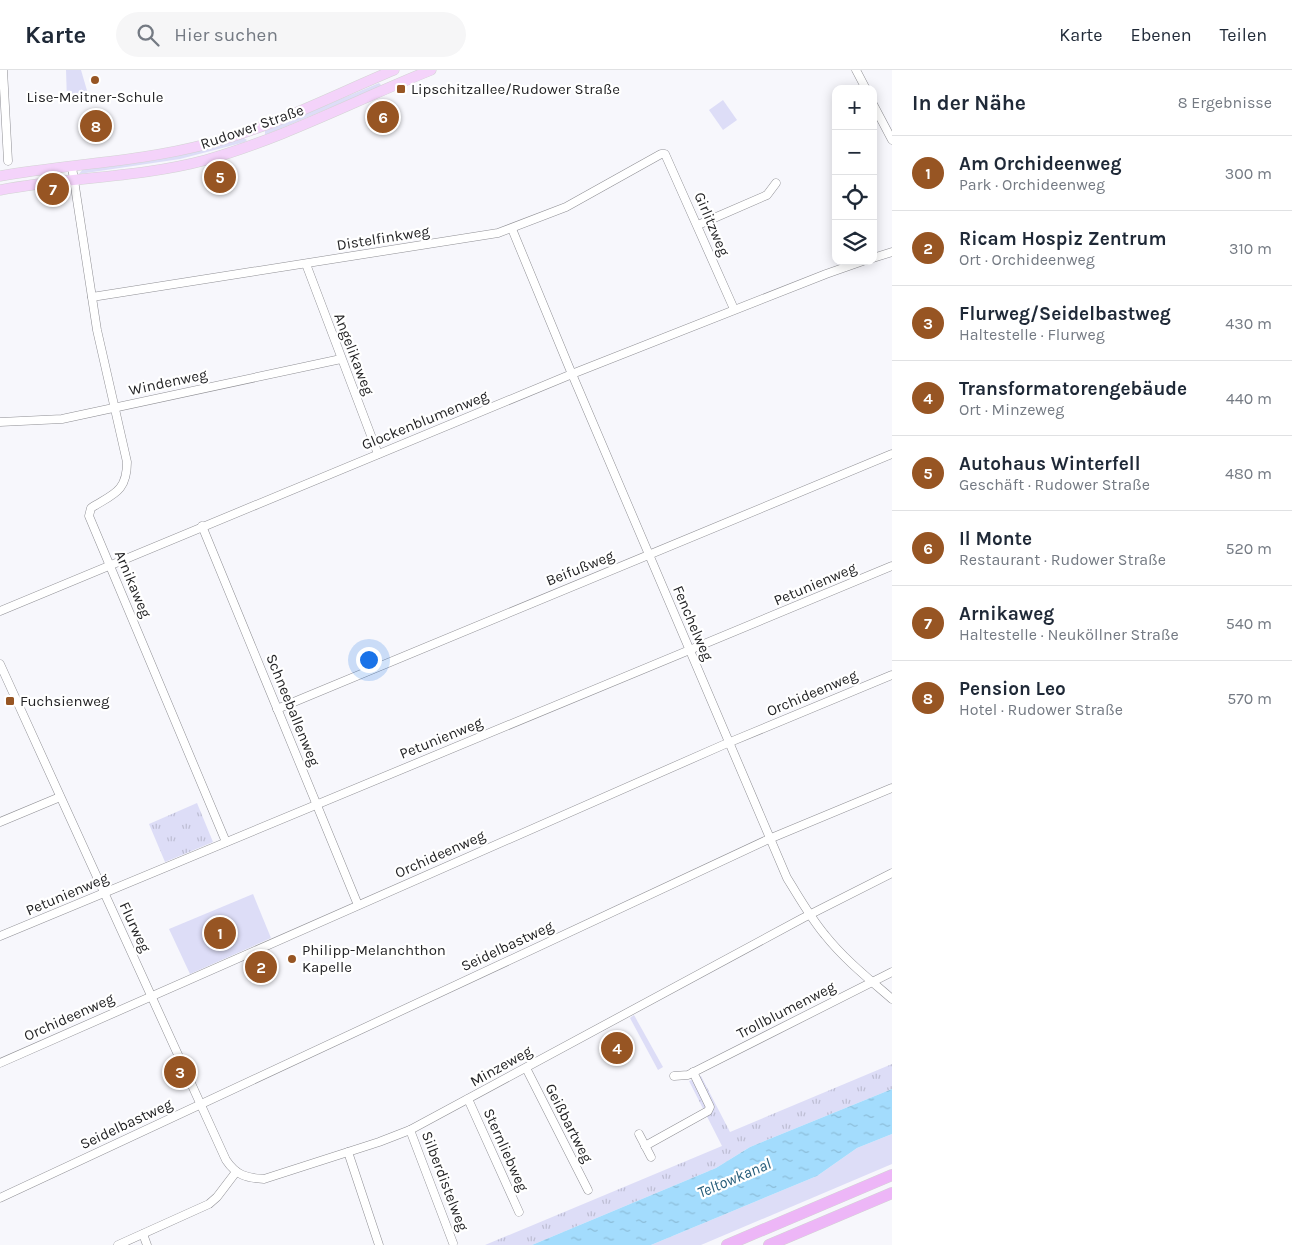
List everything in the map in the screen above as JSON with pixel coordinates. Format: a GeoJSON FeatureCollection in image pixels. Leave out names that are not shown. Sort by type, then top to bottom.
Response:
{"type":"FeatureCollection","features":[{"type":"Feature","properties":{"kind":"highway"},"geometry":{"type":"LineString","coordinates":[[727,1245],[892,1175]]}},
{"type":"Feature","properties":{"kind":"highway"},"geometry":{"type":"LineString","coordinates":[[769,1245],[892,1193]]}},
{"type":"Feature","properties":{"kind":"main road","name":"Rudower Straße"},"geometry":{"type":"LineString","coordinates":[[4,175],[87,165],[181,150],[250,131],[394,70]]}},
{"type":"Feature","properties":{"kind":"main road","name":"Rudower Straße"},"geometry":{"type":"LineString","coordinates":[[5,189],[74,181],[196,162],[297,129],[431,70]]}},
{"type":"Feature","properties":{"kind":"main road"},"geometry":{"type":"LineString","coordinates":[[382,75],[388,88]]}},
{"type":"Feature","properties":{"kind":"main road"},"geometry":{"type":"LineString","coordinates":[[250,131],[254,144]]}},
{"type":"Feature","properties":{"kind":"street"},"geometry":{"type":"LineString","coordinates":[[3,70],[3,148],[8,161]]}},
{"type":"Feature","properties":{"kind":"street"},"geometry":{"type":"LineString","coordinates":[[856,70],[864,85]]}},
{"type":"Feature","properties":{"kind":"street"},"geometry":{"type":"LineString","coordinates":[[877,112],[892,140]]}},
{"type":"Feature","properties":{"kind":"street","name":"Girlitzweg"},"geometry":{"type":"LineString","coordinates":[[663,154],[667,155],[734,309]]}},
{"type":"Feature","properties":{"kind":"street","name":"Distelfinkweg"},"geometry":{"type":"LineString","coordinates":[[92,297],[485,236],[512,229],[566,207],[663,154]]}},
{"type":"Feature","properties":{"kind":"street","name":"Arnikaweg"},"geometry":{"type":"LineString","coordinates":[[72,167],[92,297],[125,453],[126,474],[115,494],[91,508],[89,513],[226,842]]}},
{"type":"Feature","properties":{"kind":"street"},"geometry":{"type":"LineString","coordinates":[[4,175],[5,189]]}},
{"type":"Feature","properties":{"kind":"street"},"geometry":{"type":"LineString","coordinates":[[698,225],[767,195],[776,183]]}},
{"type":"Feature","properties":{"kind":"street","name":"Fenchelweg"},"geometry":{"type":"LineString","coordinates":[[512,229],[787,878],[809,915],[826,937],[892,999]]}},
{"type":"Feature","properties":{"kind":"street"},"geometry":{"type":"LineString","coordinates":[[877,257],[892,252]]}},
{"type":"Feature","properties":{"kind":"street","name":"Angelikaweg"},"geometry":{"type":"LineString","coordinates":[[306,264],[340,359],[378,454]]}},
{"type":"Feature","properties":{"kind":"street","name":"Glockenblumenweg"},"geometry":{"type":"LineString","coordinates":[[0,610],[572,374],[734,309],[852,265]]}},
{"type":"Feature","properties":{"kind":"street","name":"Windenweg"},"geometry":{"type":"LineString","coordinates":[[0,422],[62,419],[340,359]]}},
{"type":"Feature","properties":{"kind":"street","name":"Beifußweg"},"geometry":{"type":"LineString","coordinates":[[277,708],[892,454]]}},
{"type":"Feature","properties":{"kind":"street","name":"Schneeballenweg"},"geometry":{"type":"LineString","coordinates":[[202,526],[358,905]]}},
{"type":"Feature","properties":{"kind":"street","name":"Petunienweg"},"geometry":{"type":"LineString","coordinates":[[0,936],[892,566]]}},
{"type":"Feature","properties":{"kind":"street","name":"Flurweg"},"geometry":{"type":"LineString","coordinates":[[0,664],[226,1160],[236,1172]]}},
{"type":"Feature","properties":{"kind":"street","name":"Orchideenweg"},"geometry":{"type":"LineString","coordinates":[[0,1062],[729,742],[892,675]]}},
{"type":"Feature","properties":{"kind":"street","name":"Seidelbastweg"},"geometry":{"type":"LineString","coordinates":[[0,1198],[769,839],[892,788]]}},
{"type":"Feature","properties":{"kind":"street"},"geometry":{"type":"LineString","coordinates":[[0,822],[60,797]]}},
{"type":"Feature","properties":{"kind":"street","name":"Minzeweg"},"geometry":{"type":"LineString","coordinates":[[236,1172],[246,1177],[264,1179],[410,1130],[809,915],[892,873]]}},
{"type":"Feature","properties":{"kind":"street","name":"Trollblumenweg"},"geometry":{"type":"LineString","coordinates":[[674,1076],[682,1076],[693,1072],[892,972]]}},
{"type":"Feature","properties":{"kind":"street","name":"Geißbartweg"},"geometry":{"type":"LineString","coordinates":[[526,1068],[588,1190]]}},
{"type":"Feature","properties":{"kind":"street"},"geometry":{"type":"LineString","coordinates":[[645,1146],[708,1111],[710,1107],[693,1072]]}},
{"type":"Feature","properties":{"kind":"street","name":"Sternliebweg"},"geometry":{"type":"LineString","coordinates":[[468,1099],[519,1212]]}},
{"type":"Feature","properties":{"kind":"street","name":"Silberdistelweg"},"geometry":{"type":"LineString","coordinates":[[410,1130],[454,1243]]}},
{"type":"Feature","properties":{"kind":"street"},"geometry":{"type":"LineString","coordinates":[[639,1134],[651,1157]]}},
{"type":"Feature","properties":{"kind":"street"},"geometry":{"type":"LineString","coordinates":[[348,1152],[379,1245]]}},
{"type":"Feature","properties":{"kind":"street"},"geometry":{"type":"LineString","coordinates":[[118,1245],[209,1204],[217,1197],[236,1172]]}},
{"type":"Feature","properties":{"kind":"street"},"geometry":{"type":"LineString","coordinates":[[143,1234],[147,1245]]}},
{"type":"Feature","properties":{"kind":"green space"},"geometry":{"type":"Polygon","coordinates":[[[66,70],[81,70],[88,94],[67,101],[66,70]]]}},
{"type":"Feature","properties":{"kind":"green space"},"geometry":{"type":"Polygon","coordinates":[[[379,83],[381,85],[377,88],[265,135],[265,131],[379,83]]]}},
{"type":"Feature","properties":{"kind":"green space"},"geometry":{"type":"Polygon","coordinates":[[[723,100],[737,120],[723,130],[709,110],[723,100]]]}},
{"type":"Feature","properties":{"kind":"green space"},"geometry":{"type":"Polygon","coordinates":[[[244,138],[247,140],[245,142],[180,159],[79,174],[83,169],[207,149],[244,138]]]}},
{"type":"Feature","properties":{"kind":"green space"},"geometry":{"type":"Polygon","coordinates":[[[197,803],[213,842],[165,862],[149,824],[197,803]]]}},
{"type":"Feature","properties":{"kind":"green space"},"geometry":{"type":"Polygon","coordinates":[[[253,894],[271,938],[190,974],[169,929],[253,894]]]}},
{"type":"Feature","properties":{"kind":"green space"},"geometry":{"type":"Polygon","coordinates":[[[634,1015],[663,1067],[658,1070],[630,1018],[634,1015]]]}},
{"type":"Feature","properties":{"kind":"green space"},"geometry":{"type":"Polygon","coordinates":[[[892,1064],[892,1089],[750,1147],[716,1168],[532,1245],[485,1245],[722,1146],[689,1081],[701,1076],[730,1132],[892,1064]]]}},
{"type":"Feature","properties":{"kind":"green space"},"geometry":{"type":"Polygon","coordinates":[[[892,1134],[892,1164],[701,1245],[651,1245],[817,1176],[857,1148],[892,1134]]]}},
{"type":"Feature","properties":{"kind":"water","name":"Teltowkanal"},"geometry":{"type":"Polygon","coordinates":[[[892,1089],[892,1134],[857,1148],[817,1176],[651,1245],[532,1245],[716,1168],[750,1147],[892,1089]]]}},
{"type":"Feature","properties":{"kind":"place","name":"Lise-Meitner-Schule"},"geometry":{"type":"Point","coordinates":[95,80]}},
{"type":"Feature","properties":{"kind":"place","name":"Lipschitzallee/Rudower Straße"},"geometry":{"type":"Point","coordinates":[401,89]}},
{"type":"Feature","properties":{"kind":"place","name":"Il Monte"},"geometry":{"type":"Point","coordinates":[383,117]}},
{"type":"Feature","properties":{"kind":"place","name":"Pension Leo"},"geometry":{"type":"Point","coordinates":[96,126]}},
{"type":"Feature","properties":{"kind":"place","name":"Autohaus Winterfell"},"geometry":{"type":"Point","coordinates":[220,177]}},
{"type":"Feature","properties":{"kind":"place","name":"Arnikaweg"},"geometry":{"type":"Point","coordinates":[53,189]}},
{"type":"Feature","properties":{"kind":"place","name":"Fuchsienweg"},"geometry":{"type":"Point","coordinates":[10,701]}},
{"type":"Feature","properties":{"kind":"place","name":"Am Orchideenweg"},"geometry":{"type":"Point","coordinates":[220,933]}},
{"type":"Feature","properties":{"kind":"place","name":"Philipp-Melanchthon Kapelle"},"geometry":{"type":"Point","coordinates":[292,959]}},
{"type":"Feature","properties":{"kind":"place","name":"Ricam Hospiz Zentrum"},"geometry":{"type":"Point","coordinates":[261,967]}},
{"type":"Feature","properties":{"kind":"place","name":"Transformatorengebäude"},"geometry":{"type":"Point","coordinates":[617,1048]}},
{"type":"Feature","properties":{"kind":"place","name":"Flurweg/Seidelbastweg"},"geometry":{"type":"Point","coordinates":[180,1072]}}]}
